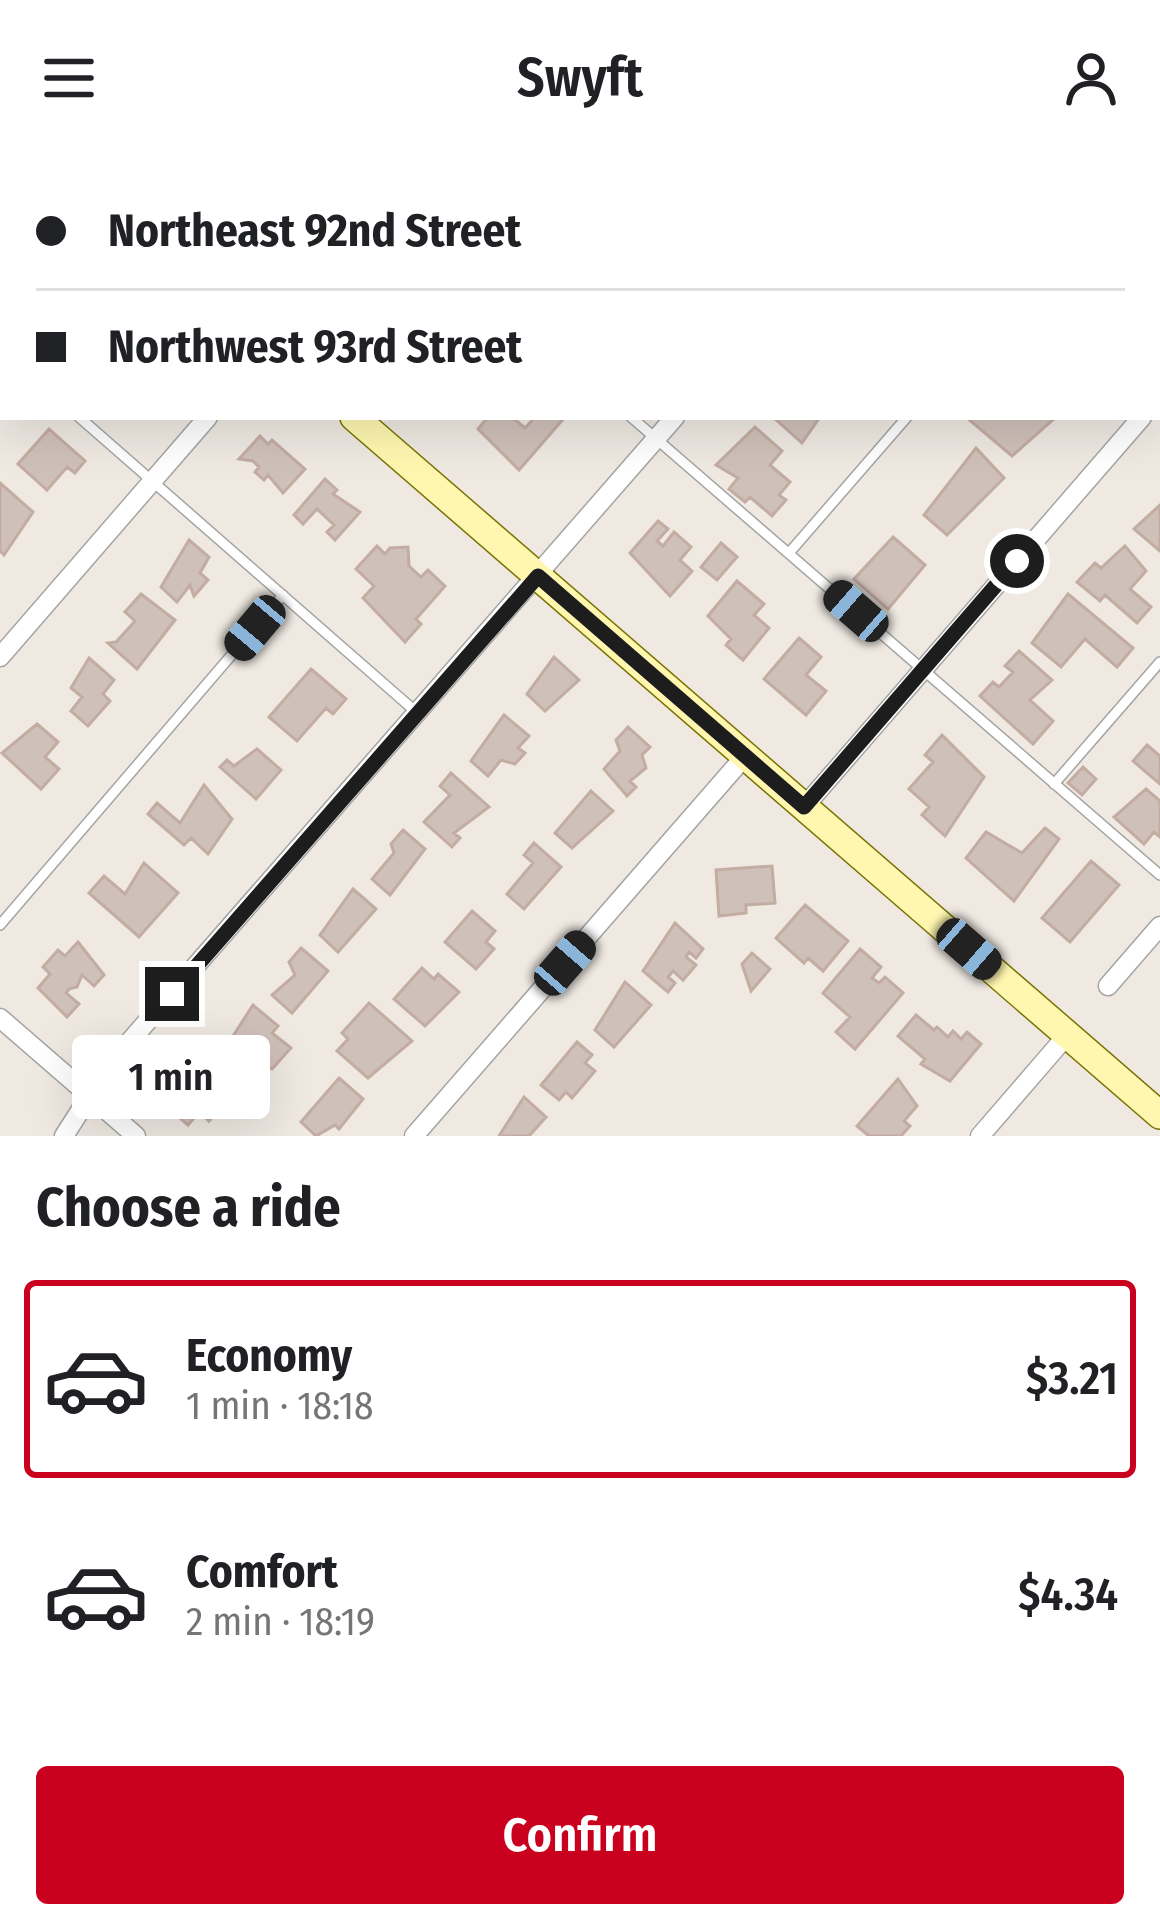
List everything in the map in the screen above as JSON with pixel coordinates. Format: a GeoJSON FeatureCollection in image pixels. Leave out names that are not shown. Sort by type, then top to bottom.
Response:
{"type":"FeatureCollection","features":[{"type":"Feature","properties":{"kind":"main road"},"geometry":{"type":"LineString","coordinates":[[357,420],[1160,1115]]}},
{"type":"Feature","properties":{"kind":"street"},"geometry":{"type":"LineString","coordinates":[[0,657],[205,420]]}},
{"type":"Feature","properties":{"kind":"street"},"geometry":{"type":"LineString","coordinates":[[64,1136],[110,1064],[672,420]]}},
{"type":"Feature","properties":{"kind":"street"},"geometry":{"type":"LineString","coordinates":[[804,807],[1139,420]]}},
{"type":"Feature","properties":{"kind":"street"},"geometry":{"type":"LineString","coordinates":[[414,1136],[745,756]]}},
{"type":"Feature","properties":{"kind":"street"},"geometry":{"type":"LineString","coordinates":[[1108,986],[1160,926]]}},
{"type":"Feature","properties":{"kind":"street"},"geometry":{"type":"LineString","coordinates":[[0,1018],[136,1136]]}},
{"type":"Feature","properties":{"kind":"street"},"geometry":{"type":"LineString","coordinates":[[980,1136],[1067,1034]]}},
{"type":"Feature","properties":{"kind":"lane"},"geometry":{"type":"LineString","coordinates":[[82,420],[419,714]]}},
{"type":"Feature","properties":{"kind":"lane"},"geometry":{"type":"LineString","coordinates":[[635,420],[1160,875]]}},
{"type":"Feature","properties":{"kind":"lane"},"geometry":{"type":"LineString","coordinates":[[789,553],[904,420]]}},
{"type":"Feature","properties":{"kind":"lane"},"geometry":{"type":"LineString","coordinates":[[0,925],[283,595]]}},
{"type":"Feature","properties":{"kind":"lane"},"geometry":{"type":"LineString","coordinates":[[1054,784],[1160,662]]}},
{"type":"Feature","properties":{"kind":"building"},"geometry":{"type":"Polygon","coordinates":[[[486,420],[515,420],[525,428],[532,420],[562,420],[519,470],[478,429],[486,420]]]}},
{"type":"Feature","properties":{"kind":"building"},"geometry":{"type":"Polygon","coordinates":[[[776,420],[818,420],[802,443],[776,420]]]}},
{"type":"Feature","properties":{"kind":"building"},"geometry":{"type":"Polygon","coordinates":[[[970,420],[1053,420],[1012,456],[970,420]]]}},
{"type":"Feature","properties":{"kind":"building"},"geometry":{"type":"Polygon","coordinates":[[[755,427],[782,451],[770,465],[790,482],[779,495],[786,500],[772,516],[750,497],[745,502],[729,489],[738,478],[716,465],[755,427]]]}},
{"type":"Feature","properties":{"kind":"building"},"geometry":{"type":"Polygon","coordinates":[[[49,429],[85,461],[75,473],[67,467],[47,490],[18,464],[49,429]]]}},
{"type":"Feature","properties":{"kind":"building"},"geometry":{"type":"Polygon","coordinates":[[[260,436],[268,444],[272,440],[305,469],[283,493],[268,475],[264,480],[255,472],[259,467],[253,461],[239,459],[260,436]]]}},
{"type":"Feature","properties":{"kind":"building"},"geometry":{"type":"Polygon","coordinates":[[[976,448],[1004,478],[947,535],[924,515],[976,448]]]}},
{"type":"Feature","properties":{"kind":"building"},"geometry":{"type":"Polygon","coordinates":[[[325,479],[337,490],[333,494],[360,512],[335,540],[327,532],[334,525],[317,509],[303,524],[294,515],[325,479]]]}},
{"type":"Feature","properties":{"kind":"building"},"geometry":{"type":"Polygon","coordinates":[[[0,483],[33,512],[4,555],[0,551],[0,483]]]}},
{"type":"Feature","properties":{"kind":"building"},"geometry":{"type":"Polygon","coordinates":[[[1160,505],[1160,551],[1134,529],[1160,505]]]}},
{"type":"Feature","properties":{"kind":"building"},"geometry":{"type":"Polygon","coordinates":[[[658,521],[668,529],[657,541],[663,546],[674,532],[691,547],[680,560],[692,571],[670,596],[630,553],[658,521]]]}},
{"type":"Feature","properties":{"kind":"building"},"geometry":{"type":"Polygon","coordinates":[[[893,537],[925,565],[888,609],[854,579],[893,537]]]}},
{"type":"Feature","properties":{"kind":"building"},"geometry":{"type":"Polygon","coordinates":[[[189,540],[209,557],[200,573],[208,580],[194,596],[190,585],[177,602],[161,587],[189,540]]]}},
{"type":"Feature","properties":{"kind":"building"},"geometry":{"type":"Polygon","coordinates":[[[721,543],[737,557],[717,580],[701,567],[721,543]]]}},
{"type":"Feature","properties":{"kind":"building"},"geometry":{"type":"Polygon","coordinates":[[[377,546],[385,554],[390,548],[408,547],[409,566],[421,577],[428,570],[445,586],[416,619],[421,624],[405,642],[363,598],[374,586],[356,569],[377,546]]]}},
{"type":"Feature","properties":{"kind":"building"},"geometry":{"type":"Polygon","coordinates":[[[1125,546],[1146,571],[1130,589],[1151,607],[1137,623],[1105,595],[1100,601],[1077,582],[1095,563],[1101,568],[1125,546]]]}},
{"type":"Feature","properties":{"kind":"building"},"geometry":{"type":"Polygon","coordinates":[[[737,581],[764,604],[754,615],[769,628],[743,660],[726,645],[731,639],[708,616],[737,581]]]}},
{"type":"Feature","properties":{"kind":"building"},"geometry":{"type":"Polygon","coordinates":[[[141,594],[175,620],[137,669],[108,643],[116,642],[135,621],[125,612],[141,594]]]}},
{"type":"Feature","properties":{"kind":"building"},"geometry":{"type":"Polygon","coordinates":[[[1068,594],[1133,648],[1117,667],[1085,639],[1061,667],[1032,643],[1068,594]]]}},
{"type":"Feature","properties":{"kind":"building"},"geometry":{"type":"Polygon","coordinates":[[[799,638],[821,657],[806,675],[826,691],[806,715],[764,679],[799,638]]]}},
{"type":"Feature","properties":{"kind":"building"},"geometry":{"type":"Polygon","coordinates":[[[1019,651],[1052,680],[1030,700],[1053,721],[1033,744],[980,696],[993,682],[999,687],[1013,672],[1005,666],[1019,651]]]}},
{"type":"Feature","properties":{"kind":"building"},"geometry":{"type":"Polygon","coordinates":[[[554,657],[579,680],[545,711],[527,694],[554,657]]]}},
{"type":"Feature","properties":{"kind":"building"},"geometry":{"type":"Polygon","coordinates":[[[89,658],[114,680],[103,694],[110,701],[88,726],[71,711],[82,697],[71,688],[89,658]]]}},
{"type":"Feature","properties":{"kind":"building"},"geometry":{"type":"Polygon","coordinates":[[[311,669],[346,699],[333,714],[326,708],[297,741],[269,717],[311,669]]]}},
{"type":"Feature","properties":{"kind":"building"},"geometry":{"type":"Polygon","coordinates":[[[504,715],[529,736],[518,748],[525,753],[515,764],[501,760],[488,776],[471,761],[504,715]]]}},
{"type":"Feature","properties":{"kind":"building"},"geometry":{"type":"Polygon","coordinates":[[[37,724],[58,742],[45,757],[59,769],[41,789],[2,753],[37,724]]]}},
{"type":"Feature","properties":{"kind":"building"},"geometry":{"type":"Polygon","coordinates":[[[628,727],[650,747],[642,755],[646,768],[630,781],[636,787],[627,796],[604,769],[620,751],[616,740],[628,727]]]}},
{"type":"Feature","properties":{"kind":"building"},"geometry":{"type":"Polygon","coordinates":[[[942,735],[984,777],[945,836],[922,815],[929,807],[909,789],[933,762],[925,755],[942,735]]]}},
{"type":"Feature","properties":{"kind":"building"},"geometry":{"type":"Polygon","coordinates":[[[1147,745],[1160,756],[1160,784],[1133,761],[1147,745]]]}},
{"type":"Feature","properties":{"kind":"building"},"geometry":{"type":"Polygon","coordinates":[[[257,749],[281,770],[256,799],[220,767],[227,760],[234,766],[257,749]]]}},
{"type":"Feature","properties":{"kind":"building"},"geometry":{"type":"Polygon","coordinates":[[[1083,767],[1096,779],[1082,795],[1068,783],[1083,767]]]}},
{"type":"Feature","properties":{"kind":"building"},"geometry":{"type":"Polygon","coordinates":[[[451,773],[489,807],[454,833],[460,838],[452,847],[424,822],[450,795],[440,786],[451,773]]]}},
{"type":"Feature","properties":{"kind":"building"},"geometry":{"type":"Polygon","coordinates":[[[204,785],[232,819],[208,854],[191,838],[184,845],[148,814],[157,803],[180,823],[204,785]]]}},
{"type":"Feature","properties":{"kind":"building"},"geometry":{"type":"Polygon","coordinates":[[[1146,789],[1160,801],[1160,837],[1154,832],[1144,844],[1114,817],[1146,789]]]}},
{"type":"Feature","properties":{"kind":"building"},"geometry":{"type":"Polygon","coordinates":[[[591,791],[613,811],[572,848],[555,833],[591,791]]]}},
{"type":"Feature","properties":{"kind":"building"},"geometry":{"type":"Polygon","coordinates":[[[1045,828],[1059,839],[1014,901],[966,858],[986,832],[1022,853],[1045,828]]]}},
{"type":"Feature","properties":{"kind":"building"},"geometry":{"type":"Polygon","coordinates":[[[403,830],[425,849],[390,895],[372,879],[394,853],[391,844],[403,830]]]}},
{"type":"Feature","properties":{"kind":"building"},"geometry":{"type":"Polygon","coordinates":[[[534,843],[561,867],[524,909],[507,894],[533,863],[524,855],[534,843]]]}},
{"type":"Feature","properties":{"kind":"building"},"geometry":{"type":"Polygon","coordinates":[[[1091,861],[1119,885],[1070,942],[1042,918],[1091,861]]]}},
{"type":"Feature","properties":{"kind":"building"},"geometry":{"type":"Polygon","coordinates":[[[144,863],[178,893],[139,937],[89,893],[104,876],[125,894],[144,863]]]}},
{"type":"Feature","properties":{"kind":"building"},"geometry":{"type":"Polygon","coordinates":[[[772,866],[775,903],[746,905],[746,913],[719,916],[716,870],[772,866]]]}},
{"type":"Feature","properties":{"kind":"building"},"geometry":{"type":"Polygon","coordinates":[[[353,889],[376,909],[338,952],[320,935],[353,889]]]}},
{"type":"Feature","properties":{"kind":"building"},"geometry":{"type":"Polygon","coordinates":[[[805,905],[848,941],[823,971],[808,958],[804,963],[776,938],[805,905]]]}},
{"type":"Feature","properties":{"kind":"building"},"geometry":{"type":"Polygon","coordinates":[[[472,911],[495,931],[486,942],[494,949],[476,969],[445,942],[472,911]]]}},
{"type":"Feature","properties":{"kind":"building"},"geometry":{"type":"Polygon","coordinates":[[[675,923],[703,949],[696,958],[689,952],[686,957],[696,965],[683,980],[673,971],[668,977],[675,983],[668,992],[643,971],[675,923]]]}},
{"type":"Feature","properties":{"kind":"building"},"geometry":{"type":"Polygon","coordinates":[[[78,942],[104,975],[94,986],[82,975],[77,987],[69,989],[66,993],[79,1004],[67,1017],[38,988],[50,974],[43,967],[58,950],[65,956],[78,942]]]}},
{"type":"Feature","properties":{"kind":"building"},"geometry":{"type":"Polygon","coordinates":[[[301,948],[328,971],[292,1013],[272,995],[295,975],[289,962],[301,948]]]}},
{"type":"Feature","properties":{"kind":"building"},"geometry":{"type":"Polygon","coordinates":[[[860,949],[881,967],[872,978],[879,983],[885,977],[903,993],[855,1049],[836,1032],[850,1017],[823,993],[860,949]]]}},
{"type":"Feature","properties":{"kind":"building"},"geometry":{"type":"Polygon","coordinates":[[[752,953],[770,969],[751,991],[742,964],[752,953]]]}},
{"type":"Feature","properties":{"kind":"building"},"geometry":{"type":"Polygon","coordinates":[[[422,968],[434,979],[438,974],[459,992],[425,1026],[394,999],[422,968]]]}},
{"type":"Feature","properties":{"kind":"building"},"geometry":{"type":"Polygon","coordinates":[[[625,982],[651,1005],[614,1047],[595,1030],[625,982]]]}},
{"type":"Feature","properties":{"kind":"building"},"geometry":{"type":"Polygon","coordinates":[[[369,1003],[412,1041],[368,1078],[337,1051],[348,1039],[342,1033],[369,1003]]]}},
{"type":"Feature","properties":{"kind":"building"},"geometry":{"type":"Polygon","coordinates":[[[253,1005],[278,1026],[272,1033],[291,1048],[272,1069],[254,1054],[241,1069],[222,1053],[253,1005]]]}},
{"type":"Feature","properties":{"kind":"building"},"geometry":{"type":"Polygon","coordinates":[[[916,1015],[948,1037],[953,1031],[961,1039],[967,1032],[981,1044],[950,1081],[921,1064],[925,1059],[898,1036],[916,1015]]]}},
{"type":"Feature","properties":{"kind":"building"},"geometry":{"type":"Polygon","coordinates":[[[577,1042],[592,1055],[585,1063],[595,1071],[572,1098],[566,1092],[559,1100],[541,1085],[577,1042]]]}},
{"type":"Feature","properties":{"kind":"building"},"geometry":{"type":"Polygon","coordinates":[[[203,1063],[225,1082],[214,1094],[224,1104],[209,1121],[199,1112],[188,1125],[171,1110],[186,1080],[203,1063]]]}},
{"type":"Feature","properties":{"kind":"building"},"geometry":{"type":"Polygon","coordinates":[[[339,1078],[363,1099],[339,1129],[335,1125],[316,1136],[301,1122],[339,1078]]]}},
{"type":"Feature","properties":{"kind":"building"},"geometry":{"type":"Polygon","coordinates":[[[898,1079],[917,1106],[904,1121],[910,1126],[901,1136],[869,1136],[857,1126],[898,1079]]]}},
{"type":"Feature","properties":{"kind":"building"},"geometry":{"type":"Polygon","coordinates":[[[524,1097],[546,1117],[529,1136],[499,1136],[524,1097]]]}},
{"type":"Feature","properties":{"kind":"route"},"geometry":{"type":"LineString","coordinates":[[172,994],[538,576],[804,807],[1017,561]]}}]}
